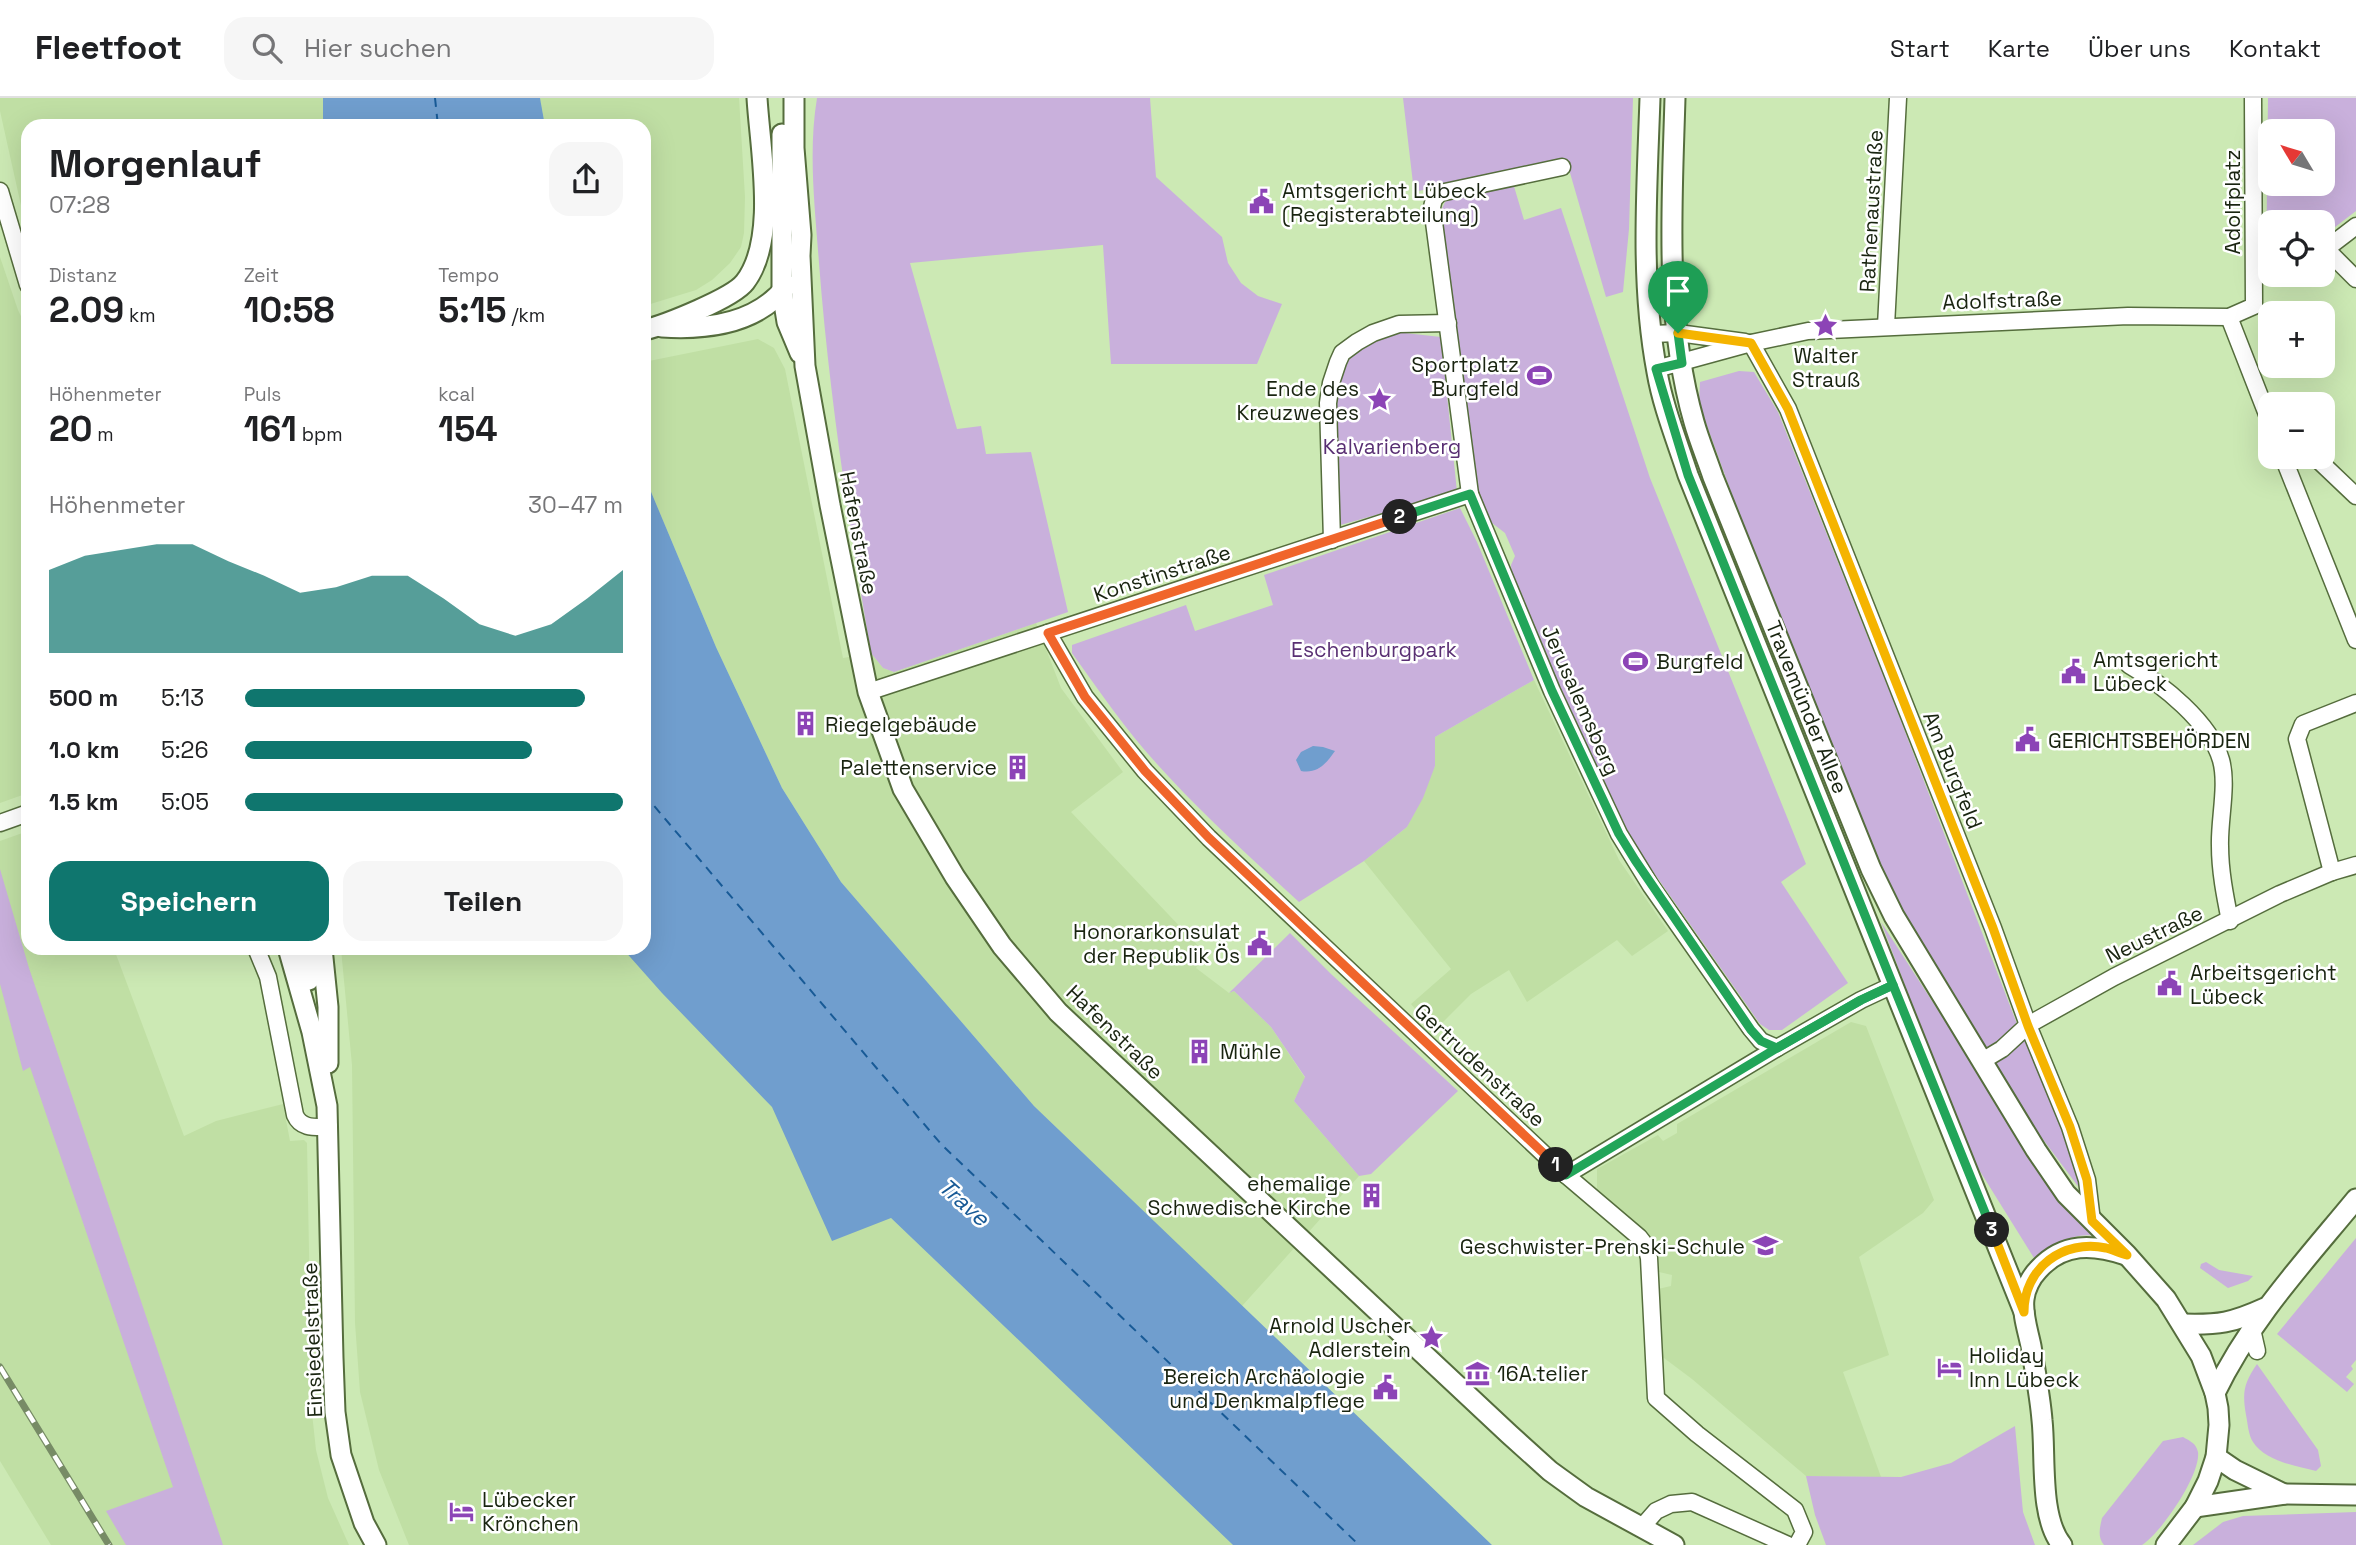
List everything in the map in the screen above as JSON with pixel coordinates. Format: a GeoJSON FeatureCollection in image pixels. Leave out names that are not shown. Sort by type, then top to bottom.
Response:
{"type":"FeatureCollection","features":[{"type":"Feature","properties":{"kind":"main road"},"geometry":{"type":"LineString","coordinates":[[651,329],[720,301],[746,282],[764,232],[757,98]]}},
{"type":"Feature","properties":{"kind":"main road"},"geometry":{"type":"LineString","coordinates":[[743,318],[794,318],[782,291],[782,98]]}},
{"type":"Feature","properties":{"kind":"main road","name":"Hafenstraße"},"geometry":{"type":"LineString","coordinates":[[794,98],[794,148],[801,235],[794,318],[806,341],[805,366],[868,692],[903,789],[955,877],[1002,946],[1058,1012],[1550,1471],[1586,1497],[1674,1545]]}},
{"type":"Feature","properties":{"kind":"main road","name":"Travemünder Allee"},"geometry":{"type":"LineString","coordinates":[[1650,98],[1646,218],[1652,334],[1656,369],[1688,475],[2024,1312]]}},
{"type":"Feature","properties":{"kind":"main road","name":"Travemünder Allee"},"geometry":{"type":"LineString","coordinates":[[1675,98],[1673,300],[1693,421],[1713,477],[1882,895],[2036,1150],[2066,1194],[2166,1298],[2201,1356],[2215,1393],[2219,1425],[2216,1457],[2195,1507],[2166,1545]]}},
{"type":"Feature","properties":{"kind":"main road"},"geometry":{"type":"LineString","coordinates":[[651,329],[711,327],[743,318],[768,306],[793,277],[800,256]]}},
{"type":"Feature","properties":{"kind":"main road"},"geometry":{"type":"LineString","coordinates":[[746,282],[762,279],[782,291]]}},
{"type":"Feature","properties":{"kind":"main road","name":"Einsiedelstraße"},"geometry":{"type":"LineString","coordinates":[[290,955],[313,1032],[327,1106],[335,1412],[341,1455],[364,1523],[376,1545]]}},
{"type":"Feature","properties":{"kind":"main road","name":"Einsiedelstraße"},"geometry":{"type":"LineString","coordinates":[[304,955],[327,1053]]}},
{"type":"Feature","properties":{"kind":"main road","name":"Einsiedelstraße"},"geometry":{"type":"LineString","coordinates":[[323,955],[328,1007],[327,1106]]}},
{"type":"Feature","properties":{"kind":"main road"},"geometry":{"type":"LineString","coordinates":[[2215,1393],[2230,1363],[2266,1307],[2356,1199]]}},
{"type":"Feature","properties":{"kind":"main road"},"geometry":{"type":"LineString","coordinates":[[2062,1545],[2052,1528],[2048,1507],[2039,1390],[2024,1312],[2024,1297],[2035,1274],[2054,1256],[2067,1250],[2105,1248],[2127,1255]]}},
{"type":"Feature","properties":{"kind":"main road"},"geometry":{"type":"LineString","coordinates":[[2183,1324],[2216,1325],[2244,1318],[2266,1307]]}},
{"type":"Feature","properties":{"kind":"main road"},"geometry":{"type":"LineString","coordinates":[[2216,1457],[2235,1470],[2285,1494]]}},
{"type":"Feature","properties":{"kind":"main road"},"geometry":{"type":"LineString","coordinates":[[2195,1507],[2285,1494],[2356,1495]]}},
{"type":"Feature","properties":{"kind":"street","name":"Rathenaustraße"},"geometry":{"type":"LineString","coordinates":[[1886,326],[1898,98]]}},
{"type":"Feature","properties":{"kind":"street","name":"Adolfplatz"},"geometry":{"type":"LineString","coordinates":[[2253,98],[2254,306]]}},
{"type":"Feature","properties":{"kind":"street","name":"Jerusalemsberg"},"geometry":{"type":"LineString","coordinates":[[1562,167],[1440,193],[1434,199],[1432,207],[1470,494],[1552,691],[1619,834],[1640,869],[1751,1030],[1761,1041],[1777,1048]]}},
{"type":"Feature","properties":{"kind":"street"},"geometry":{"type":"LineString","coordinates":[[0,191],[21,262]]}},
{"type":"Feature","properties":{"kind":"street"},"geometry":{"type":"LineString","coordinates":[[2356,226],[2326,249],[2356,279]]}},
{"type":"Feature","properties":{"kind":"street","name":"Adolfstraße"},"geometry":{"type":"LineString","coordinates":[[1656,369],[1751,343],[1808,331],[2128,316],[2229,317],[2254,306]]}},
{"type":"Feature","properties":{"kind":"street"},"geometry":{"type":"LineString","coordinates":[[2229,317],[2258,392]]}},
{"type":"Feature","properties":{"kind":"street"},"geometry":{"type":"LineString","coordinates":[[1332,540],[1328,403],[1331,383],[1342,353],[1373,333],[1399,324],[1448,323]]}},
{"type":"Feature","properties":{"kind":"street","name":"Adolfstraße"},"geometry":{"type":"LineString","coordinates":[[1652,334],[1678,333],[1751,343]]}},
{"type":"Feature","properties":{"kind":"street","name":"Am Burgfeld"},"geometry":{"type":"LineString","coordinates":[[1751,343],[1788,409],[1993,928],[2028,1026],[2070,1127],[2087,1180],[2092,1221]]}},
{"type":"Feature","properties":{"kind":"street"},"geometry":{"type":"LineString","coordinates":[[2288,469],[2356,640]]}},
{"type":"Feature","properties":{"kind":"street"},"geometry":{"type":"LineString","coordinates":[[2328,469],[2356,496]]}},
{"type":"Feature","properties":{"kind":"street","name":"Konstinstraße"},"geometry":{"type":"LineString","coordinates":[[868,692],[1470,494]]}},
{"type":"Feature","properties":{"kind":"street","name":"Gertrudenstraße"},"geometry":{"type":"LineString","coordinates":[[1048,633],[1085,697],[1145,771],[1209,838],[1566,1175],[1639,1237],[1646,1246],[1649,1258],[1656,1398],[1697,1434],[1795,1510],[1804,1532],[1797,1545]]}},
{"type":"Feature","properties":{"kind":"street"},"geometry":{"type":"LineString","coordinates":[[2129,665],[2162,685],[2179,701],[2204,730],[2217,751],[2223,774],[2220,846],[2230,920]]}},
{"type":"Feature","properties":{"kind":"street"},"geometry":{"type":"LineString","coordinates":[[2332,872],[2297,738],[2303,724],[2356,703]]}},
{"type":"Feature","properties":{"kind":"street"},"geometry":{"type":"LineString","coordinates":[[0,823],[21,816]]}},
{"type":"Feature","properties":{"kind":"street","name":"Neustraße"},"geometry":{"type":"LineString","coordinates":[[1982,1061],[2002,1049],[2028,1026],[2114,977],[2280,894],[2356,865]]}},
{"type":"Feature","properties":{"kind":"street"},"geometry":{"type":"LineString","coordinates":[[259,955],[268,978],[298,1123],[303,1126],[329,1127]]}},
{"type":"Feature","properties":{"kind":"street"},"geometry":{"type":"LineString","coordinates":[[1566,1175],[1777,1048],[1893,985]]}},
{"type":"Feature","properties":{"kind":"street"},"geometry":{"type":"LineString","coordinates":[[2252,1329],[2257,1351]]}},
{"type":"Feature","properties":{"kind":"street"},"geometry":{"type":"LineString","coordinates":[[1642,1528],[1656,1511],[1671,1504],[1692,1502],[1788,1545]]}},
{"type":"Feature","properties":{"kind":"shaded area"},"geometry":{"type":"Polygon","coordinates":[[[0,98],[323,98],[324,115],[324,119],[21,119],[21,206],[0,111],[0,98]]]}},
{"type":"Feature","properties":{"kind":"shaded area"},"geometry":{"type":"Polygon","coordinates":[[[540,98],[739,98],[745,197],[744,233],[741,247],[730,263],[712,280],[696,290],[651,304],[651,119],[544,119],[540,98]]]}},
{"type":"Feature","properties":{"kind":"shaded area"},"geometry":{"type":"Polygon","coordinates":[[[0,257],[21,316],[21,796],[0,803],[0,257]]]}},
{"type":"Feature","properties":{"kind":"shaded area"},"geometry":{"type":"Polygon","coordinates":[[[758,339],[774,348],[785,369],[843,658],[871,653],[883,668],[894,672],[1036,623],[1061,688],[1123,772],[1071,812],[1206,954],[1196,968],[1229,993],[1234,991],[1271,1027],[1305,1078],[1294,1101],[1359,1176],[1242,1306],[1034,1106],[841,882],[782,788],[716,647],[651,492],[651,361],[758,339]]]}},
{"type":"Feature","properties":{"kind":"shaded area"},"geometry":{"type":"Polygon","coordinates":[[[1534,680],[1619,860],[1668,931],[1632,956],[1617,940],[1527,1002],[1509,970],[1471,994],[1434,1031],[1411,1004],[1451,969],[1364,861],[1407,827],[1435,766],[1435,737],[1534,680]]]}},
{"type":"Feature","properties":{"kind":"shaded area"},"geometry":{"type":"Polygon","coordinates":[[[21,834],[21,955],[116,955],[184,1136],[216,1121],[283,1104],[290,1141],[304,1140],[307,1143],[312,1413],[316,1450],[328,1498],[349,1545],[51,1545],[0,1461],[0,841],[21,834]]]}},
{"type":"Feature","properties":{"kind":"shaded area"},"geometry":{"type":"Polygon","coordinates":[[[342,955],[631,955],[891,1218],[1233,1545],[409,1545],[379,1470],[360,1392],[355,1323],[352,1065],[342,955]]]}},
{"type":"Feature","properties":{"kind":"shaded area","name":"Geschwister-Prenski-Schule"},"geometry":{"type":"Polygon","coordinates":[[[1851,1022],[1866,1026],[1934,1200],[1923,1213],[1859,1257],[1889,1355],[1843,1372],[1881,1477],[1806,1476],[1660,1355],[1658,1289],[1671,1286],[1672,1275],[1659,1272],[1659,1255],[1651,1237],[1597,1189],[1597,1169],[1658,1135],[1663,1141],[1677,1133],[1677,1124],[1851,1022]]]}},
{"type":"Feature","properties":{"kind":"green space"},"geometry":{"type":"Polygon","coordinates":[[[817,98],[1150,98],[1156,177],[1222,237],[1228,263],[1241,283],[1258,296],[1282,304],[1257,364],[1111,364],[1103,245],[910,263],[957,429],[981,426],[986,454],[1031,452],[1068,612],[894,672],[883,668],[871,653],[841,458],[828,361],[814,201],[813,139],[817,98]]]}},
{"type":"Feature","properties":{"kind":"green space"},"geometry":{"type":"Polygon","coordinates":[[[1403,98],[1633,98],[1629,229],[1623,292],[1606,297],[1566,159],[1414,192],[1403,98]]]}},
{"type":"Feature","properties":{"kind":"green space"},"geometry":{"type":"Polygon","coordinates":[[[2268,98],[2356,98],[2356,211],[2335,227],[2335,210],[2267,210],[2267,196],[2335,196],[2335,119],[2268,119],[2268,98]]]}},
{"type":"Feature","properties":{"kind":"green space","name":"Burgfeld"},"geometry":{"type":"Polygon","coordinates":[[[1513,183],[1524,220],[1561,208],[1650,478],[1806,864],[1781,882],[1848,983],[1782,1030],[1769,1030],[1760,1024],[1626,829],[1585,747],[1512,576],[1511,565],[1515,556],[1505,533],[1492,523],[1480,502],[1439,215],[1445,202],[1457,195],[1513,183]]]}},
{"type":"Feature","properties":{"kind":"green space","name":"Kalvarienberg"},"geometry":{"type":"Polygon","coordinates":[[[1396,332],[1441,337],[1457,492],[1337,526],[1330,403],[1345,356],[1356,346],[1396,332]]]}},
{"type":"Feature","properties":{"kind":"green space"},"geometry":{"type":"Polygon","coordinates":[[[1739,371],[1754,372],[1778,412],[1891,695],[2017,1024],[2067,1134],[2080,1189],[2039,1134],[2001,1071],[1896,913],[1765,585],[1699,404],[1700,382],[1739,371]]]}},
{"type":"Feature","properties":{"kind":"green space","name":"Eschenburgpark"},"geometry":{"type":"Polygon","coordinates":[[[1460,508],[1477,542],[1534,680],[1435,737],[1435,766],[1423,798],[1407,827],[1364,861],[1299,902],[1209,818],[1157,764],[1092,682],[1072,653],[1072,645],[1186,605],[1195,631],[1273,605],[1264,575],[1460,508]]]}},
{"type":"Feature","properties":{"kind":"green space"},"geometry":{"type":"Polygon","coordinates":[[[0,869],[21,941],[21,955],[25,955],[223,1545],[126,1545],[106,1511],[173,1487],[30,1067],[23,1071],[0,984],[0,869]]]}},
{"type":"Feature","properties":{"kind":"green space"},"geometry":{"type":"Polygon","coordinates":[[[1881,922],[2060,1199],[2096,1236],[2071,1238],[2055,1244],[2034,1258],[1968,1152],[1881,922]]]}},
{"type":"Feature","properties":{"kind":"green space"},"geometry":{"type":"Polygon","coordinates":[[[1290,933],[1458,1091],[1371,1174],[1359,1176],[1294,1101],[1305,1077],[1271,1027],[1234,991],[1229,993],[1290,933]]]}},
{"type":"Feature","properties":{"kind":"green space"},"geometry":{"type":"Polygon","coordinates":[[[2356,1238],[2356,1360],[2346,1377],[2354,1384],[2347,1392],[2277,1334],[2356,1238]]]}},
{"type":"Feature","properties":{"kind":"green space"},"geometry":{"type":"Polygon","coordinates":[[[2206,1262],[2219,1270],[2253,1276],[2248,1281],[2228,1288],[2200,1268],[2201,1264],[2206,1262]]]}},
{"type":"Feature","properties":{"kind":"green space"},"geometry":{"type":"Polygon","coordinates":[[[2257,1364],[2318,1450],[2321,1466],[2316,1471],[2273,1458],[2253,1442],[2248,1429],[2244,1394],[2249,1377],[2257,1364]]]}},
{"type":"Feature","properties":{"kind":"green space"},"geometry":{"type":"Polygon","coordinates":[[[2015,1426],[2023,1512],[2035,1545],[1826,1545],[1815,1515],[1806,1476],[1901,1477],[1951,1463],[2015,1426]]]}},
{"type":"Feature","properties":{"kind":"green space"},"geometry":{"type":"Polygon","coordinates":[[[2183,1437],[2196,1446],[2197,1462],[2187,1488],[2169,1516],[2142,1545],[2104,1545],[2100,1535],[2102,1518],[2163,1441],[2183,1437]]]}},
{"type":"Feature","properties":{"kind":"green space"},"geometry":{"type":"Polygon","coordinates":[[[2356,1512],[2356,1545],[2193,1545],[2223,1522],[2243,1516],[2356,1512]]]}},
{"type":"Feature","properties":{"kind":"water"},"geometry":{"type":"Polygon","coordinates":[[[323,98],[540,98],[544,119],[323,119],[323,98]]]}},
{"type":"Feature","properties":{"kind":"water","name":"Trave"},"geometry":{"type":"Polygon","coordinates":[[[651,492],[716,647],[782,788],[841,882],[1034,1106],[1492,1545],[1233,1545],[891,1218],[832,1241],[772,1107],[628,955],[651,955],[651,492]]]}},
{"type":"Feature","properties":{"kind":"water"},"geometry":{"type":"Polygon","coordinates":[[[1313,746],[1335,751],[1321,767],[1307,772],[1301,771],[1296,760],[1301,752],[1313,746]]]}},
{"type":"Feature","properties":{"kind":"ferry route"},"geometry":{"type":"LineString","coordinates":[[435,98],[437,119]]}},
{"type":"Feature","properties":{"kind":"ferry route"},"geometry":{"type":"LineString","coordinates":[[651,802],[941,1144],[1359,1545]]}},
{"type":"Feature","properties":{"kind":"railway"},"geometry":{"type":"LineString","coordinates":[[0,1367],[109,1545]]}},
{"type":"Feature","properties":{"kind":"place","name":"Amtsgericht Lübeck (Registerabteilung)"},"geometry":{"type":"Point","coordinates":[1262,202]}},
{"type":"Feature","properties":{"kind":"place","name":"Walter Strauß"},"geometry":{"type":"Point","coordinates":[1826,326]}},
{"type":"Feature","properties":{"kind":"place","name":"Sportplatz Burgfeld"},"geometry":{"type":"Point","coordinates":[1539,376]}},
{"type":"Feature","properties":{"kind":"place","name":"Ende des Kreuzweges"},"geometry":{"type":"Point","coordinates":[1379,400]}},
{"type":"Feature","properties":{"kind":"place","name":"Burgfeld"},"geometry":{"type":"Point","coordinates":[1636,661]}},
{"type":"Feature","properties":{"kind":"place","name":"Amtsgericht Lübeck"},"geometry":{"type":"Point","coordinates":[2073,671]}},
{"type":"Feature","properties":{"kind":"place","name":"Riegelgebäude"},"geometry":{"type":"Point","coordinates":[805,724]}},
{"type":"Feature","properties":{"kind":"place","name":"GERICHTSBEHÖRDEN"},"geometry":{"type":"Point","coordinates":[2028,740]}},
{"type":"Feature","properties":{"kind":"place","name":"Palettenservice"},"geometry":{"type":"Point","coordinates":[1017,767]}},
{"type":"Feature","properties":{"kind":"place","name":"Honorarkonsulat der Republik Ös"},"geometry":{"type":"Point","coordinates":[1260,943]}},
{"type":"Feature","properties":{"kind":"place","name":"Arbeitsgericht Lübeck"},"geometry":{"type":"Point","coordinates":[2170,984]}},
{"type":"Feature","properties":{"kind":"place","name":"Mühle"},"geometry":{"type":"Point","coordinates":[1200,1051]}},
{"type":"Feature","properties":{"kind":"place","name":"ehemalige Schwedische Kirche"},"geometry":{"type":"Point","coordinates":[1371,1195]}},
{"type":"Feature","properties":{"kind":"place","name":"Geschwister-Prenski-Schule"},"geometry":{"type":"Point","coordinates":[1765,1246]}},
{"type":"Feature","properties":{"kind":"place","name":"Arnold Uscher Adlerstein"},"geometry":{"type":"Point","coordinates":[1431,1337]}},
{"type":"Feature","properties":{"kind":"place","name":"Holiday Inn Lübeck"},"geometry":{"type":"Point","coordinates":[1949,1367]}},
{"type":"Feature","properties":{"kind":"place","name":"16A.telier"},"geometry":{"type":"Point","coordinates":[1477,1373]}},
{"type":"Feature","properties":{"kind":"place","name":"Bereich Archäologie und Denkmalpflege"},"geometry":{"type":"Point","coordinates":[1385,1388]}},
{"type":"Feature","properties":{"kind":"place","name":"Lübecker Krönchen"},"geometry":{"type":"Point","coordinates":[462,1511]}},
{"type":"Feature","properties":{"kind":"route"},"geometry":{"type":"LineString","coordinates":[[1678,333],[1682,363],[1656,369],[1688,475],[1893,985],[1861,1000],[1777,1048],[1566,1175],[1209,838],[1145,771],[1085,697],[1048,633],[1470,494],[1552,691],[1619,834],[1751,1030],[1761,1041],[1777,1048],[1893,985],[2024,1312],[2024,1297],[2028,1287],[2035,1274],[2054,1256],[2067,1250],[2086,1247],[2105,1248],[2127,1255],[2092,1221],[2087,1180],[2070,1127],[2028,1026],[1993,928],[1788,409],[1751,343],[1678,333]]}}]}
